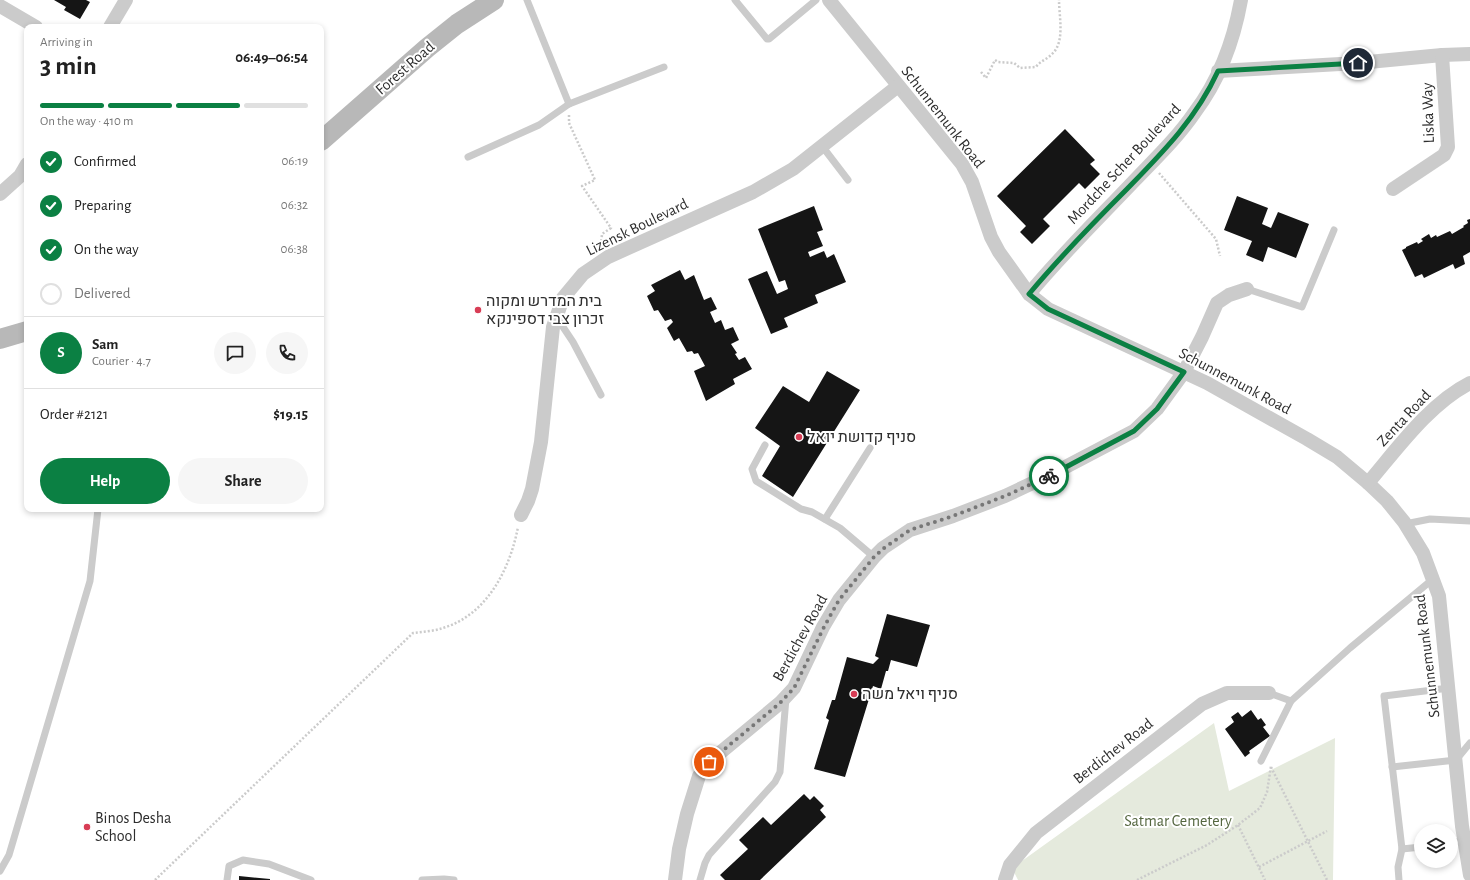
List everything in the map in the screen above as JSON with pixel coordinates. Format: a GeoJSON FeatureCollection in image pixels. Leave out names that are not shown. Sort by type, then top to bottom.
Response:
{"type":"FeatureCollection","features":[{"type":"Feature","properties":{"kind":"street"},"geometry":{"type":"LineString","coordinates":[[112,24],[126,0]]}},
{"type":"Feature","properties":{"kind":"street","name":"Forest Road"},"geometry":{"type":"LineString","coordinates":[[324,137],[433,43],[467,17],[494,0]]}},
{"type":"Feature","properties":{"kind":"street","name":"Schunnemunk Road"},"geometry":{"type":"LineString","coordinates":[[829,0],[962,164],[972,182],[998,252],[1029,294],[1048,309],[1206,383],[1337,457],[1387,501],[1405,524],[1423,553],[1434,579],[1439,596],[1456,760],[1459,804],[1458,841],[1470,875]]}},
{"type":"Feature","properties":{"kind":"street","name":"Mordche Scher Boulevard"},"geometry":{"type":"LineString","coordinates":[[1029,294],[1050,268],[1172,142],[1196,112],[1218,71],[1231,41],[1240,0]]}},
{"type":"Feature","properties":{"kind":"street"},"geometry":{"type":"LineString","coordinates":[[0,6],[31,24]]}},
{"type":"Feature","properties":{"kind":"street"},"geometry":{"type":"LineString","coordinates":[[1218,71],[1358,63],[1442,55],[1470,54]]}},
{"type":"Feature","properties":{"kind":"street","name":"Liska Way"},"geometry":{"type":"LineString","coordinates":[[1393,189],[1444,155],[1448,147],[1442,55]]}},
{"type":"Feature","properties":{"kind":"street","name":"Lizensk Boulevard"},"geometry":{"type":"LineString","coordinates":[[520,515],[528,501],[532,488],[541,442],[553,327],[563,298],[583,274],[608,257],[753,192],[793,169],[898,86]]}},
{"type":"Feature","properties":{"kind":"street"},"geometry":{"type":"LineString","coordinates":[[0,194],[20,176],[24,169]]}},
{"type":"Feature","properties":{"kind":"street","name":"Berdichev Road"},"geometry":{"type":"LineString","coordinates":[[675,880],[679,849],[687,814],[699,776],[709,762],[780,703],[794,688],[839,600],[874,557],[884,548],[910,530],[953,516],[1005,496],[1054,473],[1134,431],[1157,409],[1184,372],[1217,303],[1229,295],[1247,289]]}},
{"type":"Feature","properties":{"kind":"street"},"geometry":{"type":"LineString","coordinates":[[0,339],[24,332]]}},
{"type":"Feature","properties":{"kind":"street","name":"Zenta Road"},"geometry":{"type":"LineString","coordinates":[[1368,483],[1433,408],[1470,383]]}},
{"type":"Feature","properties":{"kind":"street","name":"Berdichev Road"},"geometry":{"type":"LineString","coordinates":[[1005,880],[1010,866],[1036,833],[1202,704],[1227,693],[1268,693]]}},
{"type":"Feature","properties":{"kind":"lane"},"geometry":{"type":"LineString","coordinates":[[527,0],[569,104]]}},
{"type":"Feature","properties":{"kind":"lane"},"geometry":{"type":"LineString","coordinates":[[735,0],[767,39],[769,39],[816,0]]}},
{"type":"Feature","properties":{"kind":"lane"},"geometry":{"type":"LineString","coordinates":[[468,157],[539,125],[569,104],[664,67]]}},
{"type":"Feature","properties":{"kind":"lane"},"geometry":{"type":"LineString","coordinates":[[822,146],[848,180]]}},
{"type":"Feature","properties":{"kind":"lane"},"geometry":{"type":"LineString","coordinates":[[1247,289],[1302,307],[1334,230]]}},
{"type":"Feature","properties":{"kind":"lane"},"geometry":{"type":"LineString","coordinates":[[556,318],[573,342],[601,395]]}},
{"type":"Feature","properties":{"kind":"lane"},"geometry":{"type":"LineString","coordinates":[[765,445],[752,469],[756,481],[801,509],[812,512],[840,528],[874,557]]}},
{"type":"Feature","properties":{"kind":"lane"},"geometry":{"type":"LineString","coordinates":[[825,519],[870,448]]}},
{"type":"Feature","properties":{"kind":"lane"},"geometry":{"type":"LineString","coordinates":[[0,871],[9,855],[90,580],[98,512]]}},
{"type":"Feature","properties":{"kind":"lane"},"geometry":{"type":"LineString","coordinates":[[1405,524],[1430,519],[1470,521]]}},
{"type":"Feature","properties":{"kind":"lane"},"geometry":{"type":"LineString","coordinates":[[1261,761],[1291,701],[1350,648],[1434,579]]}},
{"type":"Feature","properties":{"kind":"lane"},"geometry":{"type":"LineString","coordinates":[[1399,880],[1398,867],[1402,849],[1384,696],[1449,688]]}},
{"type":"Feature","properties":{"kind":"lane"},"geometry":{"type":"LineString","coordinates":[[1268,693],[1291,701]]}},
{"type":"Feature","properties":{"kind":"lane"},"geometry":{"type":"LineString","coordinates":[[700,880],[709,855],[775,782],[780,772],[786,696]]}},
{"type":"Feature","properties":{"kind":"lane"},"geometry":{"type":"LineString","coordinates":[[1392,767],[1456,760],[1470,743]]}},
{"type":"Feature","properties":{"kind":"lane"},"geometry":{"type":"LineString","coordinates":[[1402,849],[1414,848]]}},
{"type":"Feature","properties":{"kind":"lane"},"geometry":{"type":"LineString","coordinates":[[227,880],[229,866],[243,860],[269,864],[311,880]]}},
{"type":"Feature","properties":{"kind":"lane"},"geometry":{"type":"LineString","coordinates":[[422,880],[454,880]]}},
{"type":"Feature","properties":{"kind":"path"},"geometry":{"type":"LineString","coordinates":[[981,72],[986,78],[995,60],[998,62],[1014,63],[1020,68],[1036,67],[1039,63],[1054,53],[1059,44],[1060,36],[1059,0]]}},
{"type":"Feature","properties":{"kind":"path"},"geometry":{"type":"LineString","coordinates":[[569,104],[569,123],[595,180],[582,186],[611,228],[602,234],[601,246],[608,257]]}},
{"type":"Feature","properties":{"kind":"path"},"geometry":{"type":"LineString","coordinates":[[1151,163],[1216,239],[1220,256]]}},
{"type":"Feature","properties":{"kind":"path"},"geometry":{"type":"LineString","coordinates":[[155,880],[413,633],[445,628],[462,619],[477,608],[492,592],[502,576],[514,546],[520,515]]}},
{"type":"Feature","properties":{"kind":"path"},"geometry":{"type":"LineString","coordinates":[[1137,880],[1207,845],[1238,825],[1260,808],[1267,792],[1270,766],[1328,880]]}},
{"type":"Feature","properties":{"kind":"path"},"geometry":{"type":"LineString","coordinates":[[1238,825],[1265,880]]}},
{"type":"Feature","properties":{"kind":"path"},"geometry":{"type":"LineString","coordinates":[[1259,867],[1327,831]]}},
{"type":"Feature","properties":{"kind":"green space","name":"Satmar Cemetery"},"geometry":{"type":"Polygon","coordinates":[[[1214,723],[1229,791],[1335,738],[1333,880],[1018,880],[1012,868],[1214,723]]]}},
{"type":"Feature","properties":{"kind":"building"},"geometry":{"type":"Polygon","coordinates":[[[54,0],[86,0],[90,2],[80,19],[64,10],[66,7],[54,0]]]}},
{"type":"Feature","properties":{"kind":"building"},"geometry":{"type":"Polygon","coordinates":[[[1065,129],[1095,160],[1090,164],[1100,174],[1085,189],[1079,183],[1043,219],[1050,226],[1032,244],[1020,232],[1026,226],[997,196],[1065,129]]]}},
{"type":"Feature","properties":{"kind":"building"},"geometry":{"type":"Polygon","coordinates":[[[1237,196],[1268,208],[1262,224],[1271,228],[1278,212],[1309,224],[1296,258],[1268,247],[1263,262],[1246,255],[1252,241],[1224,230],[1237,196]]]}},
{"type":"Feature","properties":{"kind":"building"},"geometry":{"type":"Polygon","coordinates":[[[814,206],[823,230],[817,232],[823,246],[808,252],[810,257],[824,251],[827,258],[834,254],[846,282],[815,295],[818,303],[784,318],[788,327],[771,334],[748,279],[767,271],[777,294],[788,289],[785,280],[779,282],[758,229],[814,206]]]}},
{"type":"Feature","properties":{"kind":"building"},"geometry":{"type":"Polygon","coordinates":[[[1470,219],[1470,252],[1463,256],[1465,264],[1455,269],[1453,264],[1424,278],[1422,274],[1415,277],[1402,250],[1417,242],[1418,244],[1423,241],[1421,239],[1429,234],[1431,238],[1450,231],[1452,234],[1464,227],[1463,226],[1468,223],[1467,220],[1470,219]]]}},
{"type":"Feature","properties":{"kind":"building"},"geometry":{"type":"Polygon","coordinates":[[[680,270],[685,280],[694,275],[704,300],[711,297],[717,309],[710,312],[715,323],[721,320],[725,330],[733,327],[739,340],[731,344],[737,353],[735,354],[739,360],[745,357],[752,369],[733,379],[735,384],[706,401],[694,371],[705,366],[698,353],[694,354],[692,351],[687,352],[679,338],[674,341],[667,328],[673,322],[671,319],[665,321],[658,310],[654,311],[647,296],[655,291],[651,285],[680,270]]]}},
{"type":"Feature","properties":{"kind":"building","name":"סניף קדושת יואל"},"geometry":{"type":"Polygon","coordinates":[[[827,371],[860,390],[793,497],[762,476],[780,446],[755,428],[783,386],[809,402],[827,371]]]}},
{"type":"Feature","properties":{"kind":"building","name":"סניף ויאל משה"},"geometry":{"type":"Polygon","coordinates":[[[887,614],[930,625],[917,667],[891,660],[881,689],[873,686],[845,777],[814,769],[829,720],[826,718],[832,700],[835,700],[847,657],[873,664],[879,658],[875,656],[887,614]]]}},
{"type":"Feature","properties":{"kind":"building"},"geometry":{"type":"Polygon","coordinates":[[[1251,710],[1258,720],[1261,718],[1266,725],[1263,727],[1270,736],[1249,751],[1250,753],[1245,757],[1225,729],[1234,722],[1231,717],[1238,712],[1242,717],[1251,710]]]}},
{"type":"Feature","properties":{"kind":"building"},"geometry":{"type":"Polygon","coordinates":[[[804,794],[810,800],[814,796],[824,806],[820,810],[826,817],[760,880],[725,880],[720,875],[748,849],[739,840],[763,817],[771,825],[804,794]]]}},
{"type":"Feature","properties":{"kind":"building"},"geometry":{"type":"Polygon","coordinates":[[[239,876],[270,879],[270,880],[239,880],[239,876]]]}},
{"type":"Feature","properties":{"kind":"way so far"},"geometry":{"type":"LineString","coordinates":[[709,762],[780,703],[794,688],[839,600],[874,557],[884,548],[910,530],[953,516],[1005,496],[1049,476]]}},
{"type":"Feature","properties":{"kind":"place","name":"בית המדרש ומקוה זכרון צבי דספינקא"},"geometry":{"type":"Point","coordinates":[478,310]}},
{"type":"Feature","properties":{"kind":"place","name":"סניף קדושת יואל"},"geometry":{"type":"Point","coordinates":[799,437]}},
{"type":"Feature","properties":{"kind":"place","name":"סניף ויאל משה"},"geometry":{"type":"Point","coordinates":[854,694]}},
{"type":"Feature","properties":{"kind":"place","name":"Binos Desha School"},"geometry":{"type":"Point","coordinates":[87,827]}},
{"type":"Feature","properties":{"kind":"route"},"geometry":{"type":"LineString","coordinates":[[1049,476],[1134,431],[1157,409],[1184,372],[1048,309],[1029,294],[1050,268],[1172,142],[1196,112],[1212,85],[1218,71],[1358,63]]}}]}
